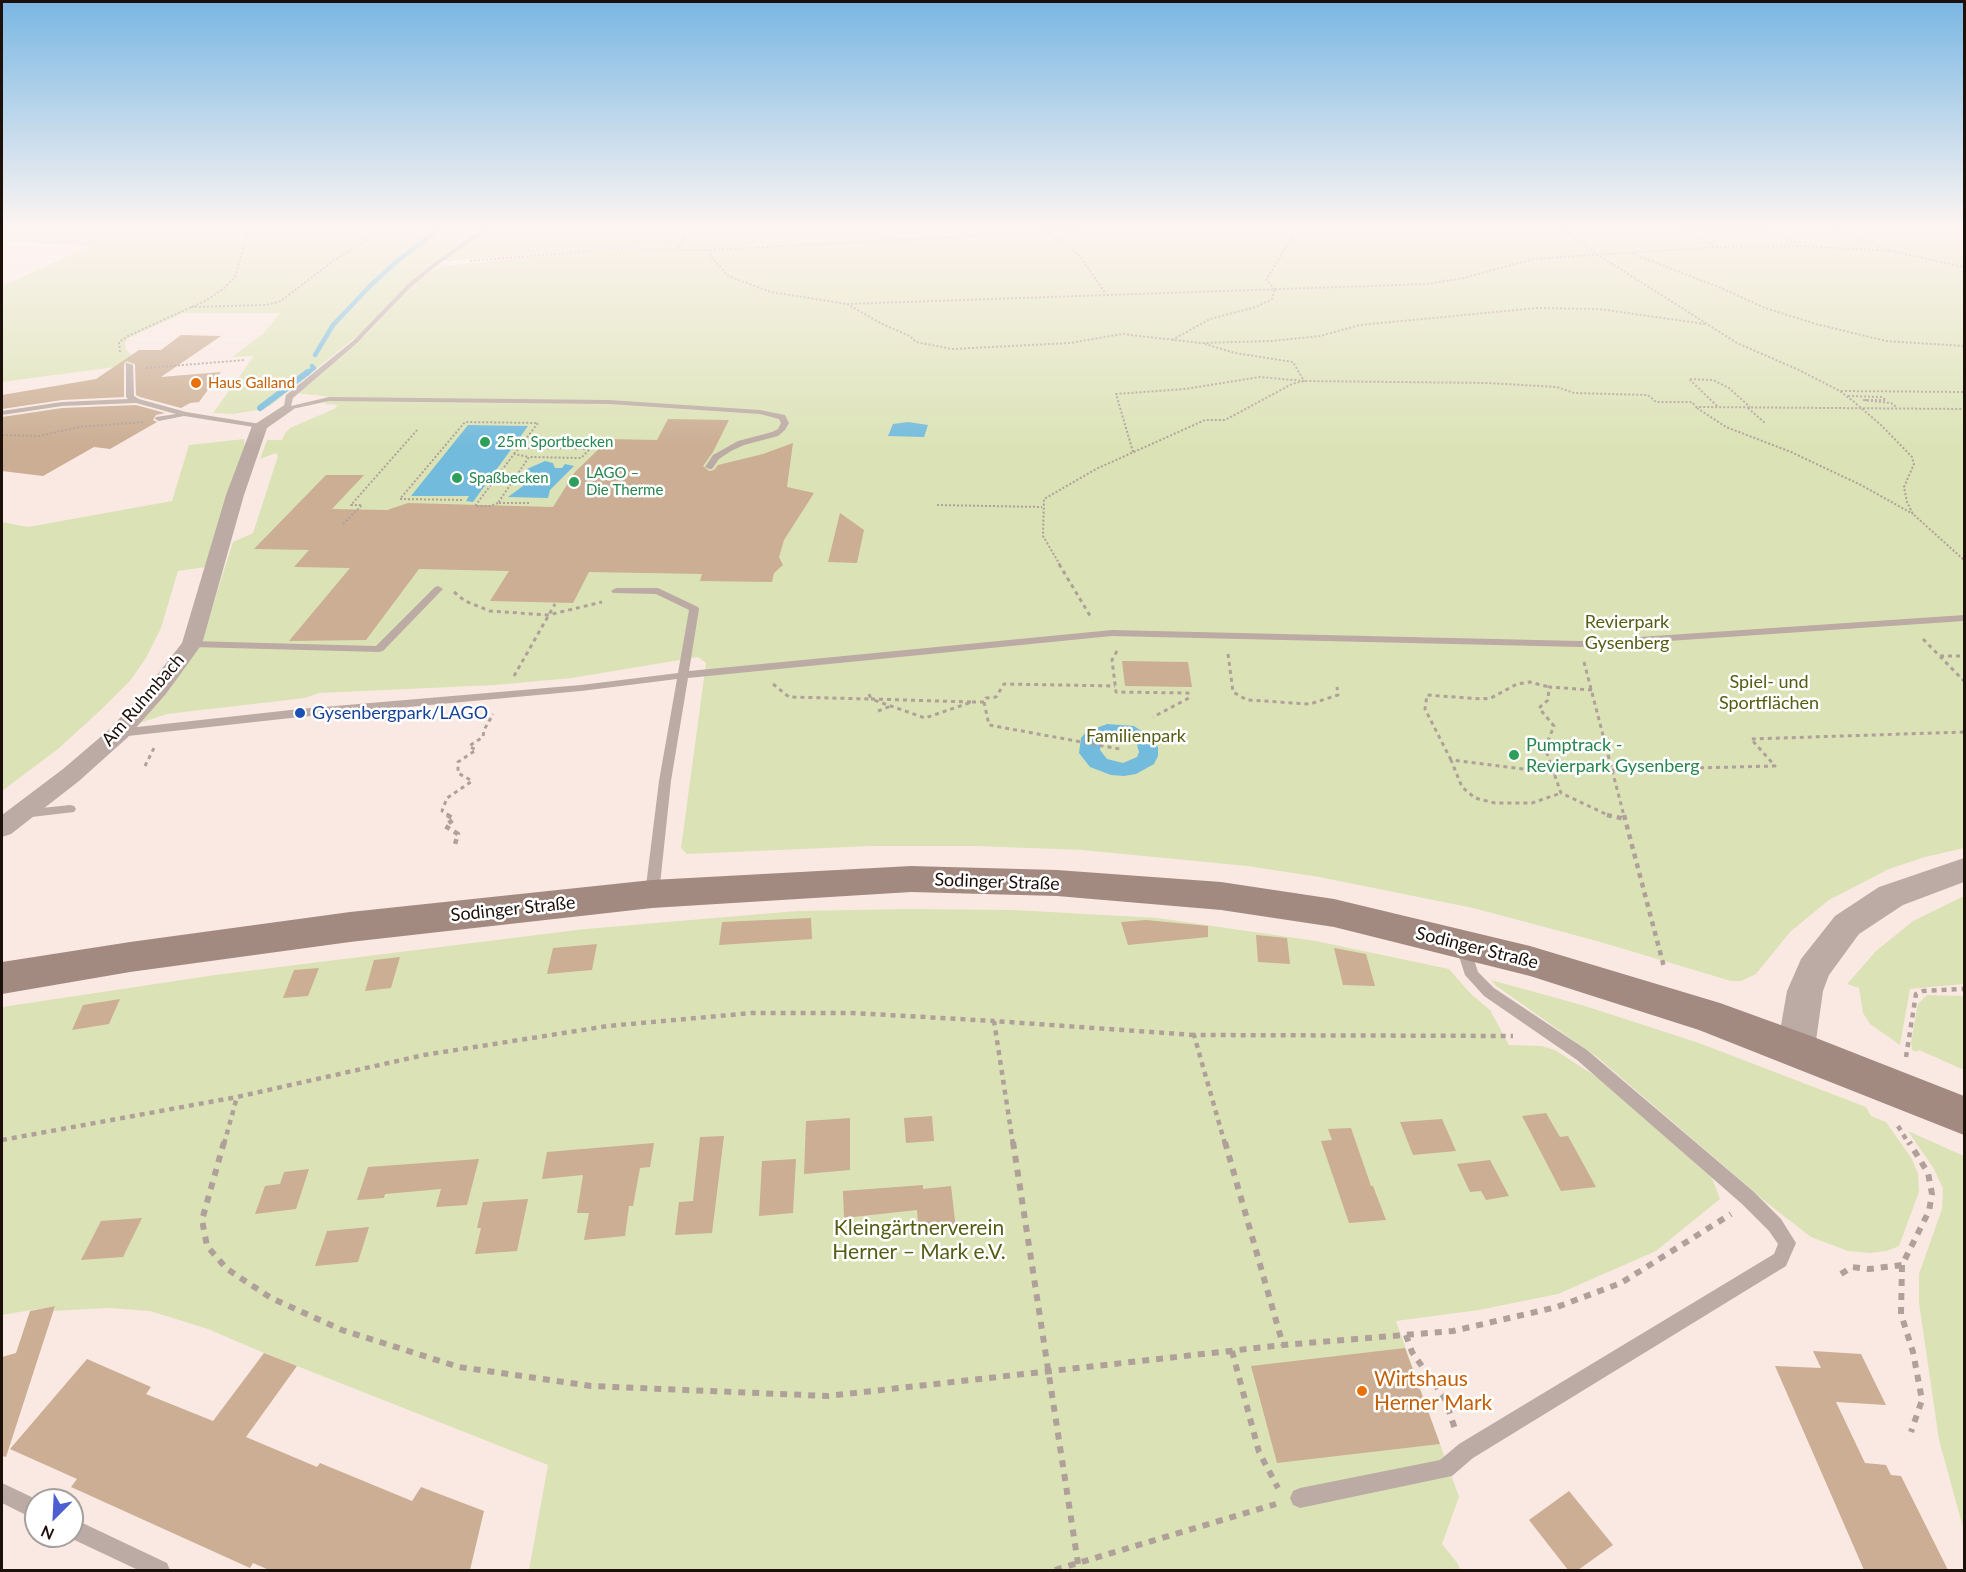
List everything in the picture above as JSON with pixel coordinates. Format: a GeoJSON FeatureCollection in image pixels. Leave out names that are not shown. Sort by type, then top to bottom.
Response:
{"type":"FeatureCollection","features":[{"type":"Feature","properties":{"kind":"main road","name":"Sodinger Straße"},"geometry":{"type":"LineString","coordinates":[[2,978],[130,957],[307,933],[652,894],[911,879],[1057,883],[1244,900],[1334,913],[1462,943],[1650,996],[1796,1048],[1965,1116]]}},
{"type":"Feature","properties":{"kind":"street"},"geometry":{"type":"LineString","coordinates":[[260,426],[286,409]]}},
{"type":"Feature","properties":{"kind":"street","name":"Am Ruhmbach"},"geometry":{"type":"LineString","coordinates":[[11,821],[119,733],[158,689],[192,644],[235,495],[260,426]]}},
{"type":"Feature","properties":{"kind":"street"},"geometry":{"type":"LineString","coordinates":[[1796,1048],[1807,984],[1813,969],[1847,925],[1891,896],[1965,870]]}},
{"type":"Feature","properties":{"kind":"lane"},"geometry":{"type":"LineString","coordinates":[[396,299],[356,342],[289,397],[286,409],[329,399],[609,402],[760,412],[782,417],[785,423],[781,430],[775,434],[735,446],[716,457],[709,467]]}},
{"type":"Feature","properties":{"kind":"lane"},"geometry":{"type":"LineString","coordinates":[[128,365],[130,397],[136,401]]}},
{"type":"Feature","properties":{"kind":"lane"},"geometry":{"type":"LineString","coordinates":[[2,413],[62,404],[136,401],[186,414],[260,426]]}},
{"type":"Feature","properties":{"kind":"lane"},"geometry":{"type":"LineString","coordinates":[[159,419],[186,414]]}},
{"type":"Feature","properties":{"kind":"lane"},"geometry":{"type":"LineString","coordinates":[[192,644],[379,649],[438,589]]}},
{"type":"Feature","properties":{"kind":"lane"},"geometry":{"type":"LineString","coordinates":[[616,591],[658,591],[694,609],[681,676],[660,820],[652,894]]}},
{"type":"Feature","properties":{"kind":"lane"},"geometry":{"type":"LineString","coordinates":[[119,733],[300,713],[581,688],[1107,634],[1580,644],[1965,618]]}},
{"type":"Feature","properties":{"kind":"lane"},"geometry":{"type":"LineString","coordinates":[[11,821],[70,809]]}},
{"type":"Feature","properties":{"kind":"lane"},"geometry":{"type":"LineString","coordinates":[[1293,1500],[1445,1469],[1466,1451],[1780,1260],[1787,1243],[1775,1225],[1748,1198],[1582,1055],[1489,992],[1472,975],[1462,943]]}},
{"type":"Feature","properties":{"kind":"lane"},"geometry":{"type":"LineString","coordinates":[[2,1493],[24,1504]]}},
{"type":"Feature","properties":{"kind":"lane"},"geometry":{"type":"LineString","coordinates":[[84,1534],[160,1570]]}},
{"type":"Feature","properties":{"kind":"path"},"geometry":{"type":"LineString","coordinates":[[206,299],[135,332],[119,342],[119,350],[128,365],[245,360]]}},
{"type":"Feature","properties":{"kind":"path"},"geometry":{"type":"LineString","coordinates":[[191,307],[266,305],[283,299]]}},
{"type":"Feature","properties":{"kind":"path"},"geometry":{"type":"LineString","coordinates":[[810,299],[847,304],[981,299]]}},
{"type":"Feature","properties":{"kind":"path"},"geometry":{"type":"LineString","coordinates":[[1172,340],[1210,319],[1256,307],[1271,299]]}},
{"type":"Feature","properties":{"kind":"path"},"geometry":{"type":"LineString","coordinates":[[1667,299],[1737,343],[1840,391],[1881,424],[1912,457],[1914,464],[1904,487],[1907,502],[1913,514],[1927,529],[1965,560]]}},
{"type":"Feature","properties":{"kind":"path"},"geometry":{"type":"LineString","coordinates":[[1746,299],[1815,324],[1886,341],[1965,346]]}},
{"type":"Feature","properties":{"kind":"path"},"geometry":{"type":"LineString","coordinates":[[847,304],[882,324],[910,336],[916,342],[952,349],[1070,343],[1122,334],[1201,343],[1272,341],[1320,336],[1360,325],[1537,308],[1599,309],[1705,324]]}},
{"type":"Feature","properties":{"kind":"path"},"geometry":{"type":"LineString","coordinates":[[1201,343],[1235,353],[1293,362],[1304,381]]}},
{"type":"Feature","properties":{"kind":"path"},"geometry":{"type":"LineString","coordinates":[[1133,452],[1116,394],[1185,389],[1260,376],[1304,381],[1488,383],[1557,387],[1574,393],[1648,395],[1656,402],[1692,402],[1706,417],[1861,484],[1913,514]]}},
{"type":"Feature","properties":{"kind":"path"},"geometry":{"type":"LineString","coordinates":[[1718,407],[1689,379],[1713,380],[1729,388],[1765,423]]}},
{"type":"Feature","properties":{"kind":"path"},"geometry":{"type":"LineString","coordinates":[[1153,717],[1189,698],[1188,693],[1116,692],[1112,660],[1118,654],[1043,536],[1042,507],[1044,500],[1096,469],[1133,452],[1206,420],[1225,420],[1304,381]]}},
{"type":"Feature","properties":{"kind":"path"},"geometry":{"type":"LineString","coordinates":[[1840,391],[1965,392]]}},
{"type":"Feature","properties":{"kind":"path"},"geometry":{"type":"LineString","coordinates":[[1696,407],[1895,406],[1891,403],[1863,400],[1886,400],[1882,397],[1847,396]]}},
{"type":"Feature","properties":{"kind":"path"},"geometry":{"type":"LineString","coordinates":[[1860,407],[1965,409]]}},
{"type":"Feature","properties":{"kind":"path"},"geometry":{"type":"LineString","coordinates":[[2,435],[39,436],[79,427],[131,424],[159,419]]}},
{"type":"Feature","properties":{"kind":"path"},"geometry":{"type":"LineString","coordinates":[[462,500],[400,499],[465,422],[538,423],[475,506],[531,503]]}},
{"type":"Feature","properties":{"kind":"path"},"geometry":{"type":"LineString","coordinates":[[343,524],[362,505],[351,506],[418,429]]}},
{"type":"Feature","properties":{"kind":"path"},"geometry":{"type":"LineString","coordinates":[[514,454],[529,457],[581,458],[590,449],[519,448]]}},
{"type":"Feature","properties":{"kind":"path"},"geometry":{"type":"LineString","coordinates":[[498,503],[529,457]]}},
{"type":"Feature","properties":{"kind":"path"},"geometry":{"type":"LineString","coordinates":[[937,505],[1042,507]]}},
{"type":"Feature","properties":{"kind":"path"},"geometry":{"type":"LineString","coordinates":[[438,589],[456,593],[465,601],[490,610],[548,615],[605,601],[616,591]]}},
{"type":"Feature","properties":{"kind":"path"},"geometry":{"type":"LineString","coordinates":[[513,677],[555,604]]}},
{"type":"Feature","properties":{"kind":"path"},"geometry":{"type":"LineString","coordinates":[[1907,623],[1965,681]]}},
{"type":"Feature","properties":{"kind":"path"},"geometry":{"type":"LineString","coordinates":[[1580,644],[1664,967]]}},
{"type":"Feature","properties":{"kind":"path"},"geometry":{"type":"LineString","coordinates":[[1228,654],[1233,692],[1247,700],[1310,704],[1338,695],[1337,687]]}},
{"type":"Feature","properties":{"kind":"path"},"geometry":{"type":"LineString","coordinates":[[1939,656],[1965,656]]}},
{"type":"Feature","properties":{"kind":"path"},"geometry":{"type":"LineString","coordinates":[[760,668],[762,675],[789,697],[984,702],[986,698],[996,697],[1004,684],[1115,686]]}},
{"type":"Feature","properties":{"kind":"path"},"geometry":{"type":"LineString","coordinates":[[1592,690],[1549,687],[1530,682],[1517,684],[1491,698],[1427,695],[1425,709],[1451,760],[1462,788],[1475,798],[1495,803],[1532,803],[1561,793],[1614,818],[1625,819]]}},
{"type":"Feature","properties":{"kind":"path"},"geometry":{"type":"LineString","coordinates":[[1549,687],[1548,700],[1539,708],[1554,726],[1545,747],[1561,793]]}},
{"type":"Feature","properties":{"kind":"path"},"geometry":{"type":"LineString","coordinates":[[869,694],[871,699],[926,718],[972,702]]}},
{"type":"Feature","properties":{"kind":"path"},"geometry":{"type":"LineString","coordinates":[[984,702],[989,725],[1120,749]]}},
{"type":"Feature","properties":{"kind":"path"},"geometry":{"type":"LineString","coordinates":[[878,711],[891,706]]}},
{"type":"Feature","properties":{"kind":"path"},"geometry":{"type":"LineString","coordinates":[[455,844],[458,834],[445,826],[454,819],[442,811],[443,807],[447,798],[472,781],[458,772],[458,762],[477,750],[469,746],[483,736],[495,710]]}},
{"type":"Feature","properties":{"kind":"path"},"geometry":{"type":"LineString","coordinates":[[1612,770],[1775,766],[1751,739],[1965,732]]}},
{"type":"Feature","properties":{"kind":"path"},"geometry":{"type":"LineString","coordinates":[[1451,760],[1555,773]]}},
{"type":"Feature","properties":{"kind":"path"},"geometry":{"type":"LineString","coordinates":[[1906,1058],[1916,994],[1923,991],[1965,989]]}},
{"type":"Feature","properties":{"kind":"path"},"geometry":{"type":"LineString","coordinates":[[2,1140],[237,1097],[424,1055],[608,1026],[752,1013],[853,1013],[994,1020],[1194,1035],[1497,1037],[1524,1035],[1538,1026]]}},
{"type":"Feature","properties":{"kind":"path"},"geometry":{"type":"LineString","coordinates":[[994,1020],[1079,1567]]}},
{"type":"Feature","properties":{"kind":"path"},"geometry":{"type":"LineString","coordinates":[[1194,1035],[1283,1345]]}},
{"type":"Feature","properties":{"kind":"path"},"geometry":{"type":"LineString","coordinates":[[237,1097],[202,1220],[207,1245],[227,1269],[271,1298],[342,1330],[459,1367],[591,1386],[828,1396],[1283,1345],[1453,1331],[1557,1307],[1621,1282],[1728,1217],[1748,1198]]}},
{"type":"Feature","properties":{"kind":"path"},"geometry":{"type":"LineString","coordinates":[[1900,1116],[1898,1127],[1928,1173],[1932,1194],[1929,1211],[1902,1265],[1902,1314],[1913,1352],[1922,1400],[1911,1432]]}},
{"type":"Feature","properties":{"kind":"path"},"geometry":{"type":"LineString","coordinates":[[1841,1274],[1852,1267],[1869,1269],[1902,1265]]}},
{"type":"Feature","properties":{"kind":"path"},"geometry":{"type":"LineString","coordinates":[[1406,1335],[1413,1352],[1436,1382],[1445,1399],[1450,1418],[1466,1451]]}},
{"type":"Feature","properties":{"kind":"path"},"geometry":{"type":"LineString","coordinates":[[1055,1570],[1079,1567],[1293,1500],[1259,1452],[1232,1351]]}},
{"type":"Feature","properties":{"kind":"green space"},"geometry":{"type":"Polygon","coordinates":[[[2,299],[395,299],[361,333],[270,406],[258,410],[233,414],[213,413],[254,356],[232,357],[264,333],[280,313],[183,313],[125,342],[126,349],[138,364],[2,382],[2,299]]]}},
{"type":"Feature","properties":{"kind":"green space","name":"Revierpark Gysenberg"},"geometry":{"type":"Polygon","coordinates":[[[399,299],[1964,299],[1964,848],[1925,857],[1889,869],[1829,900],[1790,932],[1756,974],[1741,981],[1731,981],[1597,941],[1473,908],[1319,877],[1247,866],[1082,850],[974,846],[872,846],[687,854],[681,848],[706,663],[698,657],[572,678],[495,685],[319,693],[305,698],[167,714],[140,723],[168,692],[203,636],[233,542],[253,533],[278,456],[276,453],[260,459],[267,440],[282,440],[290,428],[334,409],[338,405],[324,404],[331,397],[296,393],[368,333],[399,299]]]}},
{"type":"Feature","properties":{"kind":"green space"},"geometry":{"type":"Polygon","coordinates":[[[244,439],[245,447],[206,567],[178,571],[161,628],[146,658],[130,681],[103,708],[58,749],[2,791],[2,522],[28,527],[172,501],[189,445],[244,439]]]}},
{"type":"Feature","properties":{"kind":"green space"},"geometry":{"type":"Polygon","coordinates":[[[1964,896],[1964,984],[1910,989],[1900,1045],[1870,1024],[1863,1013],[1859,988],[1847,984],[1876,951],[1913,921],[1964,896]]]}},
{"type":"Feature","properties":{"kind":"green space","name":"Kleingärtnerverein Herner – Mark e.V."},"geometry":{"type":"Polygon","coordinates":[[[1015,910],[1158,918],[1316,941],[1449,969],[1471,994],[1490,1010],[1509,1045],[1542,1046],[1555,1050],[1600,1079],[1712,1178],[1720,1199],[1656,1251],[1558,1294],[1479,1310],[1396,1321],[1459,1497],[1442,1544],[1460,1570],[529,1570],[548,1465],[208,1329],[150,1311],[108,1308],[54,1311],[55,1306],[2,1315],[2,1007],[215,975],[585,929],[797,911],[1015,910]]]}},
{"type":"Feature","properties":{"kind":"green space"},"geometry":{"type":"Polygon","coordinates":[[[1491,980],[1582,1005],[1699,1043],[1866,1107],[1871,1116],[1886,1122],[1912,1159],[1918,1174],[1919,1192],[1899,1246],[1887,1251],[1870,1253],[1848,1251],[1811,1237],[1767,1203],[1597,1057],[1491,980]]]}},
{"type":"Feature","properties":{"kind":"green space"},"geometry":{"type":"Polygon","coordinates":[[[1927,995],[1964,996],[1964,1070],[1919,1050],[1917,1052],[1912,1050],[1911,1042],[1918,1004],[1927,995]]]}},
{"type":"Feature","properties":{"kind":"green space"},"geometry":{"type":"Polygon","coordinates":[[[1908,1131],[1964,1156],[1964,1531],[1939,1440],[1919,1303],[1919,1274],[1942,1209],[1943,1189],[1934,1169],[1908,1131]]]}},
{"type":"Feature","properties":{"kind":"water"},"geometry":{"type":"Polygon","coordinates":[[[908,422],[928,425],[924,437],[888,436],[893,424],[908,422]]]}},
{"type":"Feature","properties":{"kind":"water"},"geometry":{"type":"Polygon","coordinates":[[[468,425],[528,426],[473,502],[466,501],[469,496],[411,496],[468,425]]]}},
{"type":"Feature","properties":{"kind":"water"},"geometry":{"type":"Polygon","coordinates":[[[545,461],[553,463],[555,468],[562,468],[565,464],[574,466],[550,490],[548,498],[508,497],[523,486],[517,483],[527,469],[545,461]]]}},
{"type":"Feature","properties":{"kind":"water"},"geometry":{"type":"Polygon","coordinates":[[[1107,724],[1134,726],[1153,739],[1158,747],[1158,756],[1154,764],[1136,774],[1111,775],[1090,767],[1079,753],[1081,738],[1086,732],[1107,724]],[[1122,737],[1112,738],[1101,745],[1100,750],[1107,759],[1123,763],[1137,757],[1139,752],[1137,745],[1122,737]]]}},
{"type":"Feature","properties":{"kind":"building"},"geometry":{"type":"Polygon","coordinates":[[[181,335],[221,336],[161,377],[221,372],[199,402],[190,403],[181,408],[136,395],[135,364],[127,361],[124,363],[124,397],[62,400],[2,409],[2,395],[96,379],[139,350],[161,350],[181,335]]]}},
{"type":"Feature","properties":{"kind":"building"},"geometry":{"type":"Polygon","coordinates":[[[136,405],[165,413],[156,415],[153,420],[157,422],[110,449],[94,447],[43,476],[2,471],[2,417],[62,408],[136,405]]]}},
{"type":"Feature","properties":{"kind":"building"},"geometry":{"type":"Polygon","coordinates":[[[668,419],[729,420],[713,452],[703,466],[709,471],[714,470],[718,465],[763,454],[793,443],[787,487],[814,493],[784,540],[779,557],[783,565],[774,573],[772,582],[700,581],[702,574],[589,572],[573,603],[490,601],[509,571],[419,569],[366,640],[289,641],[350,568],[294,567],[309,550],[254,549],[326,475],[364,475],[332,509],[387,510],[408,503],[553,507],[575,472],[609,439],[657,440],[668,419]]]}},
{"type":"Feature","properties":{"kind":"building"},"geometry":{"type":"Polygon","coordinates":[[[840,513],[864,530],[857,563],[828,562],[840,513]]]}},
{"type":"Feature","properties":{"kind":"building","name":"Familienpark"},"geometry":{"type":"Polygon","coordinates":[[[1122,661],[1188,662],[1192,687],[1125,686],[1122,661]]]}},
{"type":"Feature","properties":{"kind":"building"},"geometry":{"type":"Polygon","coordinates":[[[811,918],[812,939],[719,945],[722,922],[811,918]]]}},
{"type":"Feature","properties":{"kind":"building"},"geometry":{"type":"Polygon","coordinates":[[[1146,920],[1208,926],[1208,937],[1128,945],[1121,922],[1146,920]]]}},
{"type":"Feature","properties":{"kind":"building"},"geometry":{"type":"Polygon","coordinates":[[[1256,935],[1287,938],[1290,964],[1258,962],[1256,935]]]}},
{"type":"Feature","properties":{"kind":"building"},"geometry":{"type":"Polygon","coordinates":[[[597,944],[592,970],[547,974],[553,948],[597,944]]]}},
{"type":"Feature","properties":{"kind":"building"},"geometry":{"type":"Polygon","coordinates":[[[1334,948],[1366,954],[1375,986],[1343,985],[1334,948]]]}},
{"type":"Feature","properties":{"kind":"building"},"geometry":{"type":"Polygon","coordinates":[[[400,957],[391,988],[365,991],[374,960],[400,957]]]}},
{"type":"Feature","properties":{"kind":"building"},"geometry":{"type":"Polygon","coordinates":[[[319,968],[308,996],[283,998],[294,970],[319,968]]]}},
{"type":"Feature","properties":{"kind":"building"},"geometry":{"type":"Polygon","coordinates":[[[120,999],[109,1024],[72,1030],[83,1005],[120,999]]]}},
{"type":"Feature","properties":{"kind":"building"},"geometry":{"type":"Polygon","coordinates":[[[1546,1113],[1560,1137],[1568,1136],[1596,1187],[1561,1191],[1522,1116],[1546,1113]]]}},
{"type":"Feature","properties":{"kind":"building"},"geometry":{"type":"Polygon","coordinates":[[[932,1116],[934,1141],[906,1143],[904,1118],[932,1116]]]}},
{"type":"Feature","properties":{"kind":"building"},"geometry":{"type":"Polygon","coordinates":[[[850,1118],[850,1170],[804,1174],[806,1121],[850,1118]]]}},
{"type":"Feature","properties":{"kind":"building"},"geometry":{"type":"Polygon","coordinates":[[[1442,1119],[1456,1151],[1413,1155],[1400,1122],[1442,1119]]]}},
{"type":"Feature","properties":{"kind":"building"},"geometry":{"type":"Polygon","coordinates":[[[1351,1128],[1371,1186],[1373,1186],[1386,1220],[1349,1223],[1321,1141],[1332,1140],[1328,1129],[1351,1128]]]}},
{"type":"Feature","properties":{"kind":"building"},"geometry":{"type":"Polygon","coordinates":[[[724,1136],[712,1233],[675,1235],[679,1202],[693,1201],[700,1137],[724,1136]]]}},
{"type":"Feature","properties":{"kind":"building"},"geometry":{"type":"Polygon","coordinates":[[[654,1143],[650,1167],[640,1168],[633,1206],[629,1206],[625,1236],[584,1240],[589,1213],[577,1213],[583,1175],[542,1179],[547,1152],[654,1143]]]}},
{"type":"Feature","properties":{"kind":"building"},"geometry":{"type":"Polygon","coordinates":[[[479,1159],[467,1205],[436,1207],[441,1189],[385,1194],[384,1198],[357,1200],[368,1167],[479,1159]]]}},
{"type":"Feature","properties":{"kind":"building"},"geometry":{"type":"Polygon","coordinates":[[[796,1159],[793,1213],[759,1216],[762,1161],[796,1159]]]}},
{"type":"Feature","properties":{"kind":"building"},"geometry":{"type":"Polygon","coordinates":[[[1490,1160],[1509,1196],[1486,1200],[1481,1191],[1470,1192],[1457,1164],[1490,1160]]]}},
{"type":"Feature","properties":{"kind":"building"},"geometry":{"type":"Polygon","coordinates":[[[309,1169],[296,1209],[255,1214],[265,1186],[280,1184],[284,1172],[309,1169]]]}},
{"type":"Feature","properties":{"kind":"building"},"geometry":{"type":"Polygon","coordinates":[[[923,1185],[923,1189],[951,1186],[956,1229],[919,1233],[917,1210],[844,1218],[843,1191],[923,1185]]]}},
{"type":"Feature","properties":{"kind":"building"},"geometry":{"type":"Polygon","coordinates":[[[528,1199],[517,1251],[475,1254],[481,1228],[477,1228],[483,1202],[528,1199]]]}},
{"type":"Feature","properties":{"kind":"building"},"geometry":{"type":"Polygon","coordinates":[[[142,1218],[123,1257],[81,1260],[101,1221],[142,1218]]]}},
{"type":"Feature","properties":{"kind":"building"},"geometry":{"type":"Polygon","coordinates":[[[369,1227],[358,1262],[315,1266],[327,1231],[369,1227]]]}},
{"type":"Feature","properties":{"kind":"building"},"geometry":{"type":"Polygon","coordinates":[[[55,1306],[6,1457],[2,1456],[2,1357],[16,1353],[30,1311],[55,1306]]]}},
{"type":"Feature","properties":{"kind":"building"},"geometry":{"type":"Polygon","coordinates":[[[1405,1348],[1440,1444],[1277,1463],[1251,1366],[1405,1348]]]}},
{"type":"Feature","properties":{"kind":"building"},"geometry":{"type":"Polygon","coordinates":[[[1813,1351],[1861,1354],[1886,1405],[1836,1402],[1865,1463],[1886,1465],[1891,1475],[1901,1476],[1948,1570],[1864,1570],[1775,1366],[1821,1368],[1813,1351]]]}},
{"type":"Feature","properties":{"kind":"building"},"geometry":{"type":"Polygon","coordinates":[[[264,1353],[297,1366],[246,1437],[317,1467],[320,1463],[412,1501],[421,1487],[484,1511],[470,1570],[269,1570],[253,1563],[250,1568],[84,1493],[84,1488],[71,1487],[77,1479],[10,1449],[87,1359],[151,1387],[146,1394],[213,1421],[264,1353]]]}},
{"type":"Feature","properties":{"kind":"building"},"geometry":{"type":"Polygon","coordinates":[[[1569,1491],[1613,1545],[1578,1570],[1568,1570],[1529,1520],[1569,1491]]]}},
{"type":"Feature","properties":{"kind":"waterway"},"geometry":{"type":"LineString","coordinates":[[315,355],[333,325],[357,299]]}},
{"type":"Feature","properties":{"kind":"waterway"},"geometry":{"type":"LineString","coordinates":[[306,374],[314,368],[312,366]]}},
{"type":"Feature","properties":{"kind":"waterway"},"geometry":{"type":"LineString","coordinates":[[260,408],[308,372]]}},
{"type":"Feature","properties":{"kind":"place","name":"Haus Galland"},"geometry":{"type":"Point","coordinates":[196,383]}},
{"type":"Feature","properties":{"kind":"place","name":"25m Sportbecken"},"geometry":{"type":"Point","coordinates":[485,442]}},
{"type":"Feature","properties":{"kind":"place","name":"Spaßbecken"},"geometry":{"type":"Point","coordinates":[457,478]}},
{"type":"Feature","properties":{"kind":"place","name":"LAGO – Die Therme"},"geometry":{"type":"Point","coordinates":[574,482]}},
{"type":"Feature","properties":{"kind":"place","name":"Gysenbergpark/LAGO"},"geometry":{"type":"Point","coordinates":[300,713]}},
{"type":"Feature","properties":{"kind":"place","name":"Pumptrack - Revierpark Gysenberg"},"geometry":{"type":"Point","coordinates":[1514,755]}},
{"type":"Feature","properties":{"kind":"place","name":"Wirtshaus Herner Mark"},"geometry":{"type":"Point","coordinates":[1362,1391]}},
{"type":"Feature","properties":{"kind":"park label","name":"Spiel- und Sportflächen"},"geometry":{"type":"Point","coordinates":[1769,692]}}]}
